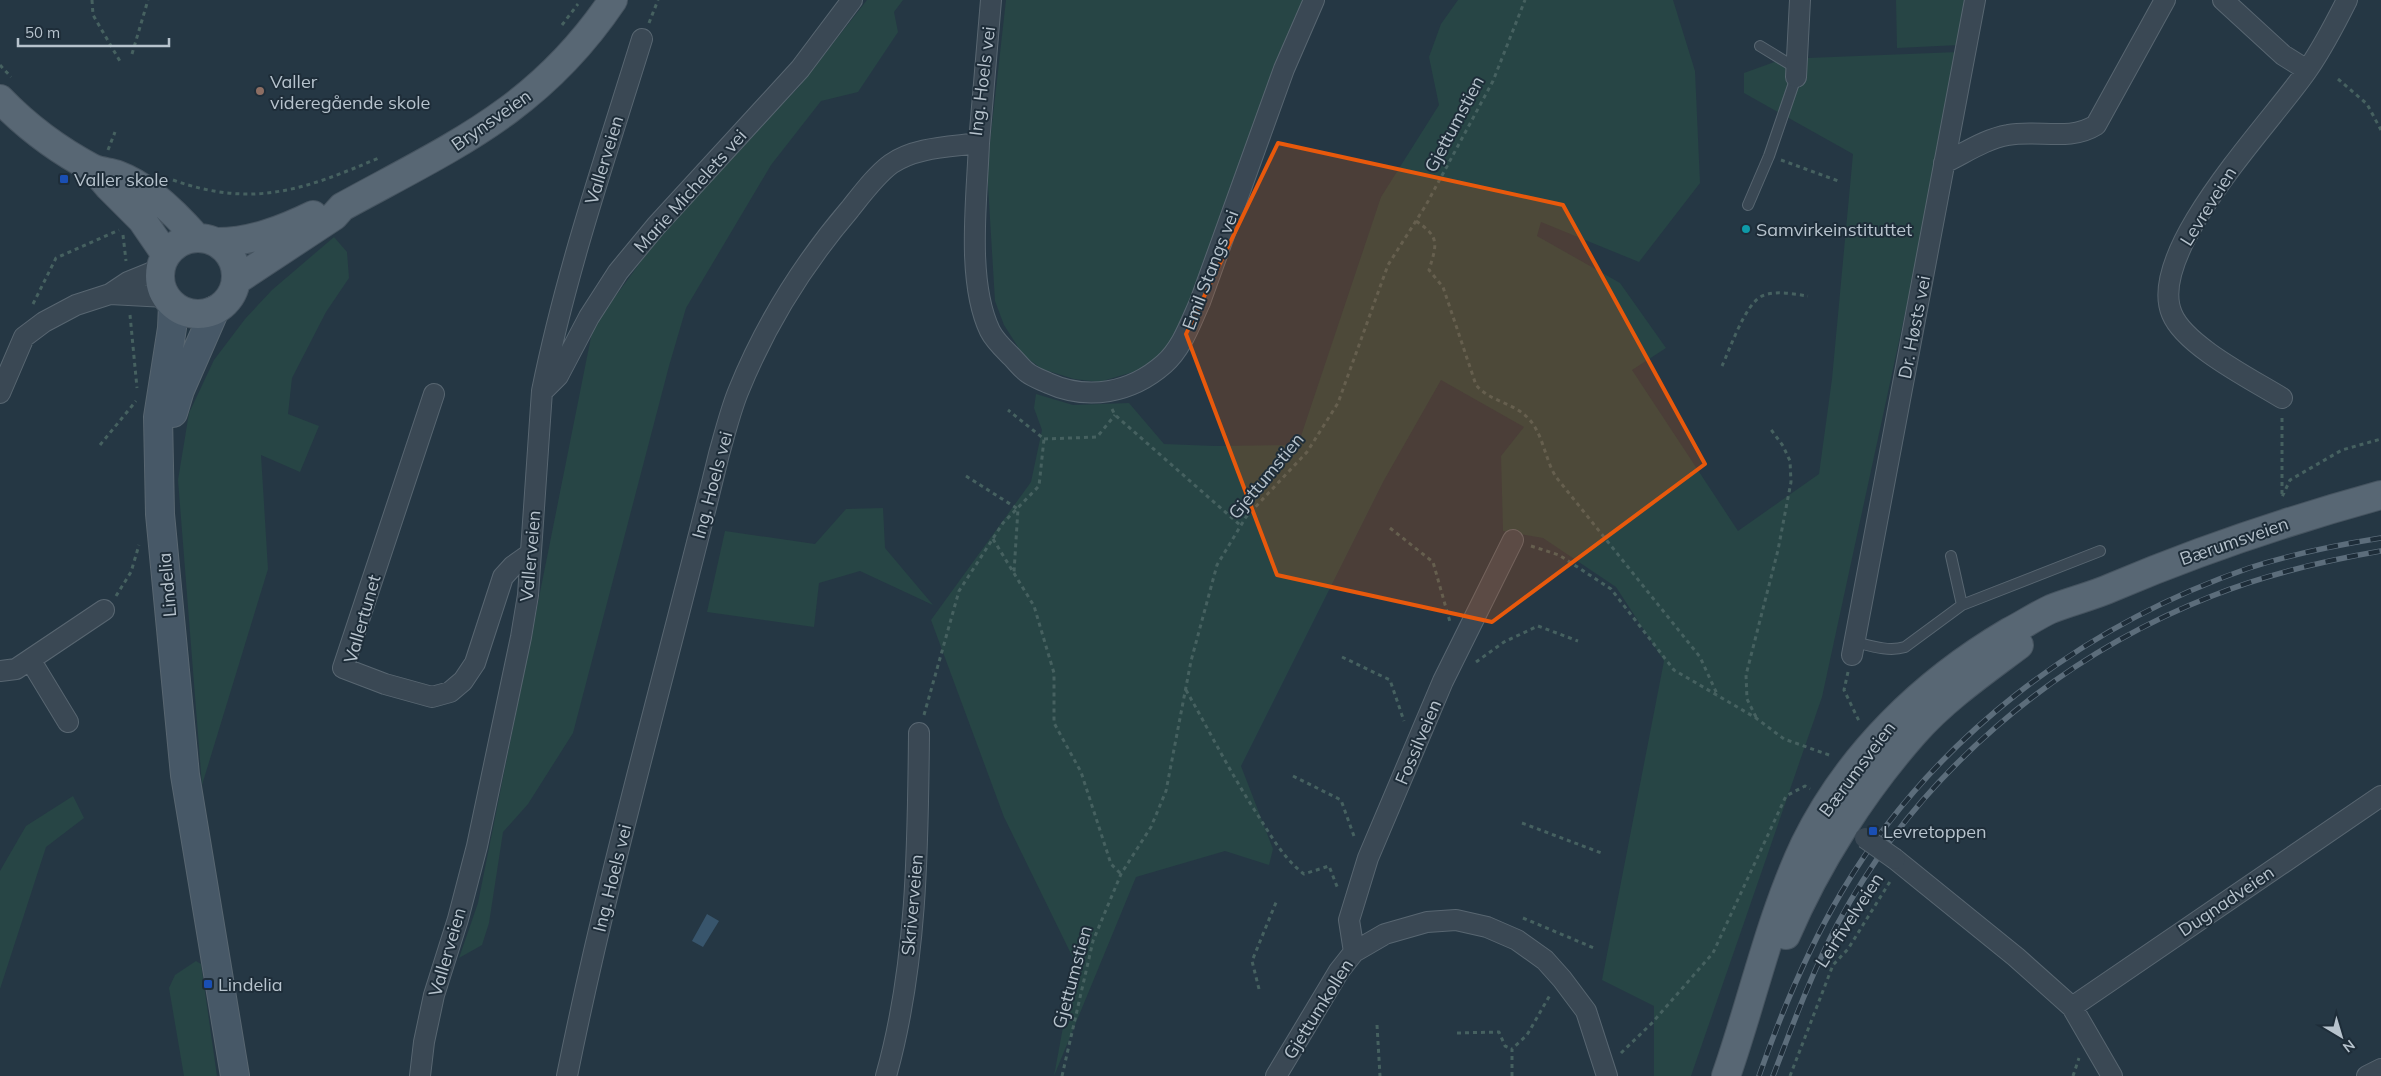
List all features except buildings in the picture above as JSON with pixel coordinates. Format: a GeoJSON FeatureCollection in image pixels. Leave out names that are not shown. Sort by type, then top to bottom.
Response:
{"type":"FeatureCollection","features":[{"type":"Feature","properties":{"kind":"main road","name":"Brynsveien"},"geometry":{"type":"LineString","coordinates":[[237,280],[334,216],[342,207],[456,146],[519,103],[570,56],[612,0]]}},
{"type":"Feature","properties":{"kind":"main road"},"geometry":{"type":"LineString","coordinates":[[8,91],[40,134],[102,155],[119,176],[141,188],[207,239],[226,248],[233,258],[236,268],[237,280],[233,292],[226,303],[216,310],[205,314],[193,314],[169,301],[160,284],[163,262],[179,242],[207,239]]}},
{"type":"Feature","properties":{"kind":"main road"},"geometry":{"type":"LineString","coordinates":[[102,155],[109,188],[139,215],[163,262]]}},
{"type":"Feature","properties":{"kind":"main road","name":"Brynsveien"},"geometry":{"type":"LineString","coordinates":[[207,239],[238,242],[284,228],[332,205],[342,207]]}},
{"type":"Feature","properties":{"kind":"main road","name":"Lindelia"},"geometry":{"type":"LineString","coordinates":[[169,301],[172,328],[158,417],[157,438],[160,450],[160,514],[185,775],[235,1076]]}},
{"type":"Feature","properties":{"kind":"main road","name":"Lindelia"},"geometry":{"type":"LineString","coordinates":[[160,450],[180,390],[216,310]]}},
{"type":"Feature","properties":{"kind":"main road","name":"Bærumsveien"},"geometry":{"type":"LineString","coordinates":[[1726,1076],[1740,1036],[1757,973],[1784,894],[1806,843],[1837,818],[1861,758],[1898,715],[1964,661],[2051,609],[2090,597],[2201,551],[2320,512],[2381,495]]}},
{"type":"Feature","properties":{"kind":"street","name":"Marie Michelets vei"},"geometry":{"type":"LineString","coordinates":[[542,391],[558,376],[589,317],[618,272],[656,226],[800,69],[852,0]]}},
{"type":"Feature","properties":{"kind":"street","name":"Ing. Hoels vei"},"geometry":{"type":"LineString","coordinates":[[567,1076],[623,829],[719,454],[738,394],[760,342],[820,243],[891,164],[917,152],[979,143],[992,0]]}},
{"type":"Feature","properties":{"kind":"street","name":"Emil Stangs vei"},"geometry":{"type":"LineString","coordinates":[[979,143],[976,263],[981,305],[991,332],[999,344],[1028,374],[1058,388],[1081,394],[1104,393],[1126,388],[1144,379],[1165,363],[1184,339],[1200,302],[1284,69],[1314,0]]}},
{"type":"Feature","properties":{"kind":"street"},"geometry":{"type":"LineString","coordinates":[[1796,73],[1800,0]]}},
{"type":"Feature","properties":{"kind":"street","name":"Dr. Høsts vei"},"geometry":{"type":"LineString","coordinates":[[1854,649],[1975,0]]}},
{"type":"Feature","properties":{"kind":"street"},"geometry":{"type":"LineString","coordinates":[[1944,162],[1990,140],[2010,134],[2069,134],[2085,132],[2096,125],[2166,0]]}},
{"type":"Feature","properties":{"kind":"street"},"geometry":{"type":"LineString","coordinates":[[2223,0],[2283,55],[2308,70]]}},
{"type":"Feature","properties":{"kind":"street","name":"Levreveien"},"geometry":{"type":"LineString","coordinates":[[2282,398],[2186,336],[2172,314],[2167,291],[2176,259],[2191,229],[2233,164],[2308,70],[2334,27],[2347,0]]}},
{"type":"Feature","properties":{"kind":"street","name":"Vallerveien"},"geometry":{"type":"LineString","coordinates":[[420,1076],[424,1042],[434,995],[458,918],[483,819],[521,637],[528,594],[542,391],[549,358],[590,208],[642,39]]}},
{"type":"Feature","properties":{"kind":"street"},"geometry":{"type":"LineString","coordinates":[[0,393],[24,337],[44,322],[68,310],[110,294],[163,262]]}},
{"type":"Feature","properties":{"kind":"street"},"geometry":{"type":"LineString","coordinates":[[110,294],[169,301]]}},
{"type":"Feature","properties":{"kind":"street","name":"Vallertunet"},"geometry":{"type":"LineString","coordinates":[[434,394],[344,668],[385,684],[432,697],[450,692],[463,681],[475,663],[503,577],[513,566],[530,554]]}},
{"type":"Feature","properties":{"kind":"street","name":"Fossilveien"},"geometry":{"type":"LineString","coordinates":[[1354,952],[1350,920],[1366,869],[1414,749],[1455,658],[1513,540]]}},
{"type":"Feature","properties":{"kind":"street"},"geometry":{"type":"LineString","coordinates":[[0,671],[16,670],[104,610]]}},
{"type":"Feature","properties":{"kind":"street"},"geometry":{"type":"LineString","coordinates":[[30,661],[68,722]]}},
{"type":"Feature","properties":{"kind":"street","name":"Skriverveien"},"geometry":{"type":"LineString","coordinates":[[886,1076],[894,1039],[908,948],[918,843],[919,733]]}},
{"type":"Feature","properties":{"kind":"street","name":"Dugnadveien"},"geometry":{"type":"LineString","coordinates":[[2072,1007],[2381,796]]}},
{"type":"Feature","properties":{"kind":"street"},"geometry":{"type":"LineString","coordinates":[[1837,818],[1898,861],[2016,957],[2072,1007],[2093,1039],[2112,1076]]}},
{"type":"Feature","properties":{"kind":"street","name":"Gjettumkollen"},"geometry":{"type":"LineString","coordinates":[[1276,1076],[1339,971],[1354,952],[1385,934],[1427,922],[1456,920],[1487,926],[1517,940],[1545,960],[1586,1011],[1607,1072]]}},
{"type":"Feature","properties":{"kind":"street"},"geometry":{"type":"LineString","coordinates":[[2367,1076],[2381,1069]]}},
{"type":"Feature","properties":{"kind":"lane"},"geometry":{"type":"LineString","coordinates":[[1748,205],[1769,156],[1796,73],[1760,46]]}},
{"type":"Feature","properties":{"kind":"lane"},"geometry":{"type":"LineString","coordinates":[[1854,649],[1883,648],[1898,650],[1905,647],[1962,605],[2100,551]]}},
{"type":"Feature","properties":{"kind":"lane"},"geometry":{"type":"LineString","coordinates":[[1951,556],[1962,605]]}},
{"type":"Feature","properties":{"kind":"path"},"geometry":{"type":"LineString","coordinates":[[92,0],[93,15],[121,63]]}},
{"type":"Feature","properties":{"kind":"path"},"geometry":{"type":"LineString","coordinates":[[132,54],[148,0]]}},
{"type":"Feature","properties":{"kind":"path"},"geometry":{"type":"LineString","coordinates":[[560,27],[581,0]]}},
{"type":"Feature","properties":{"kind":"path","name":"Gjettumstien"},"geometry":{"type":"LineString","coordinates":[[1062,1076],[1093,940],[1121,874],[1151,827],[1166,791],[1186,689],[1217,565],[1240,525],[1307,452],[1338,403],[1388,265],[1416,221],[1493,81],[1525,0]]}},
{"type":"Feature","properties":{"kind":"path"},"geometry":{"type":"LineString","coordinates":[[0,64],[8,91]]}},
{"type":"Feature","properties":{"kind":"path"},"geometry":{"type":"LineString","coordinates":[[2338,79],[2367,104],[2381,130]]}},
{"type":"Feature","properties":{"kind":"path"},"geometry":{"type":"LineString","coordinates":[[102,155],[115,132]]}},
{"type":"Feature","properties":{"kind":"path"},"geometry":{"type":"LineString","coordinates":[[168,178],[214,192],[229,194],[280,192],[313,184],[389,153]]}},
{"type":"Feature","properties":{"kind":"path"},"geometry":{"type":"LineString","coordinates":[[102,155],[117,154]]}},
{"type":"Feature","properties":{"kind":"path"},"geometry":{"type":"LineString","coordinates":[[1769,156],[1841,182]]}},
{"type":"Feature","properties":{"kind":"path"},"geometry":{"type":"LineString","coordinates":[[1416,221],[1432,232],[1435,240],[1429,270],[1443,286],[1476,385],[1486,394],[1526,416],[1532,422],[1548,466],[1556,478],[1700,657],[1718,696]]}},
{"type":"Feature","properties":{"kind":"path"},"geometry":{"type":"LineString","coordinates":[[120,222],[126,265]]}},
{"type":"Feature","properties":{"kind":"path"},"geometry":{"type":"LineString","coordinates":[[24,337],[24,323],[56,258],[122,228]]}},
{"type":"Feature","properties":{"kind":"path"},"geometry":{"type":"LineString","coordinates":[[1722,366],[1744,318],[1761,297],[1776,293],[1808,296]]}},
{"type":"Feature","properties":{"kind":"path"},"geometry":{"type":"LineString","coordinates":[[1104,393],[1115,415],[1240,525]]}},
{"type":"Feature","properties":{"kind":"path"},"geometry":{"type":"LineString","coordinates":[[100,445],[138,398]]}},
{"type":"Feature","properties":{"kind":"path"},"geometry":{"type":"LineString","coordinates":[[2282,398],[2282,497],[2290,480],[2342,450],[2381,439]]}},
{"type":"Feature","properties":{"kind":"path"},"geometry":{"type":"LineString","coordinates":[[1008,410],[1044,440],[1097,437],[1115,415]]}},
{"type":"Feature","properties":{"kind":"path"},"geometry":{"type":"LineString","coordinates":[[1756,718],[1747,699],[1746,675],[1778,550],[1790,482],[1790,461],[1783,446],[1770,428]]}},
{"type":"Feature","properties":{"kind":"path"},"geometry":{"type":"LineString","coordinates":[[919,733],[959,591],[1004,523],[1039,486],[1044,440]]}},
{"type":"Feature","properties":{"kind":"path"},"geometry":{"type":"LineString","coordinates":[[966,476],[1018,509]]}},
{"type":"Feature","properties":{"kind":"path"},"geometry":{"type":"LineString","coordinates":[[1014,573],[1018,509]]}},
{"type":"Feature","properties":{"kind":"path"},"geometry":{"type":"LineString","coordinates":[[1390,528],[1434,562],[1455,658],[1465,669],[1504,642],[1538,626],[1578,641]]}},
{"type":"Feature","properties":{"kind":"path"},"geometry":{"type":"LineString","coordinates":[[104,610],[117,595],[131,572],[140,539]]}},
{"type":"Feature","properties":{"kind":"path"},"geometry":{"type":"LineString","coordinates":[[993,539],[1034,606],[1054,673],[1054,723],[1081,772],[1112,864],[1121,874]]}},
{"type":"Feature","properties":{"kind":"path"},"geometry":{"type":"LineString","coordinates":[[1513,540],[1560,555],[1611,589],[1674,670],[1756,718],[1784,739],[1836,757]]}},
{"type":"Feature","properties":{"kind":"path"},"geometry":{"type":"LineString","coordinates":[[1854,649],[1844,690],[1859,721]]}},
{"type":"Feature","properties":{"kind":"path"},"geometry":{"type":"LineString","coordinates":[[1342,657],[1390,680],[1414,749]]}},
{"type":"Feature","properties":{"kind":"path"},"geometry":{"type":"LineString","coordinates":[[1186,689],[1239,786],[1271,836],[1304,874],[1329,866],[1350,920]]}},
{"type":"Feature","properties":{"kind":"path"},"geometry":{"type":"LineString","coordinates":[[1293,776],[1341,800],[1366,869]]}},
{"type":"Feature","properties":{"kind":"path"},"geometry":{"type":"LineString","coordinates":[[1607,1072],[1714,953],[1786,796],[1804,786],[1837,818]]}},
{"type":"Feature","properties":{"kind":"path"},"geometry":{"type":"LineString","coordinates":[[1522,823],[1604,854]]}},
{"type":"Feature","properties":{"kind":"path","name":"Leirfivelveien"},"geometry":{"type":"LineString","coordinates":[[1790,1076],[1833,965],[1848,949],[1898,861]]}},
{"type":"Feature","properties":{"kind":"path"},"geometry":{"type":"LineString","coordinates":[[1259,989],[1252,961],[1277,900]]}},
{"type":"Feature","properties":{"kind":"path"},"geometry":{"type":"LineString","coordinates":[[1521,918],[1594,948]]}},
{"type":"Feature","properties":{"kind":"path"},"geometry":{"type":"LineString","coordinates":[[1512,1076],[1512,1049],[1527,1035],[1544,1002],[1562,979]]}},
{"type":"Feature","properties":{"kind":"path"},"geometry":{"type":"LineString","coordinates":[[1377,1025],[1380,1076]]}},
{"type":"Feature","properties":{"kind":"path"},"geometry":{"type":"LineString","coordinates":[[1457,1033],[1499,1032],[1505,1046],[1512,1049]]}},
{"type":"Feature","properties":{"kind":"highlighted area"},"geometry":{"type":"Polygon","coordinates":[[[1278,143],[1563,205],[1705,464],[1492,622],[1277,575],[1186,334],[1278,143]]]}},
{"type":"Feature","properties":{"kind":"green space"},"geometry":{"type":"Polygon","coordinates":[[[867,0],[903,0],[894,12],[898,32],[858,92],[821,101],[771,165],[686,308],[669,366],[573,733],[528,804],[503,832],[489,923],[482,945],[459,958],[478,903],[593,327],[653,245],[740,147],[798,88],[867,0]]]}},
{"type":"Feature","properties":{"kind":"green space"},"geometry":{"type":"Polygon","coordinates":[[[1006,0],[1303,0],[1194,300],[1157,365],[1099,382],[1074,379],[1042,369],[1023,355],[1004,325],[995,301],[987,169],[1006,0]]]}},
{"type":"Feature","properties":{"kind":"green space"},"geometry":{"type":"Polygon","coordinates":[[[1458,0],[1673,0],[1695,71],[1700,183],[1639,262],[1541,222],[1537,236],[1620,283],[1666,348],[1632,370],[1738,531],[1819,474],[1832,379],[1853,154],[1744,93],[1744,73],[1783,59],[1958,52],[1938,161],[1822,697],[1691,1076],[1654,1076],[1654,1006],[1602,980],[1664,661],[1616,587],[1543,538],[1503,531],[1501,456],[1524,427],[1441,380],[1383,482],[1241,766],[1273,849],[1269,865],[1225,851],[1136,877],[1054,1076],[1075,962],[1004,817],[931,620],[1031,482],[1042,430],[1034,408],[1036,394],[1073,405],[1129,403],[1164,444],[1215,446],[1298,445],[1381,197],[1439,105],[1429,57],[1441,24],[1458,0]]]}},
{"type":"Feature","properties":{"kind":"green space"},"geometry":{"type":"Polygon","coordinates":[[[1896,0],[1964,0],[1959,45],[1897,48],[1896,0]]]}},
{"type":"Feature","properties":{"kind":"green space"},"geometry":{"type":"Polygon","coordinates":[[[334,237],[347,252],[349,278],[326,312],[292,378],[288,414],[319,426],[300,472],[261,455],[268,569],[202,785],[178,480],[189,413],[214,360],[245,319],[272,290],[334,237]]]}},
{"type":"Feature","properties":{"kind":"green space"},"geometry":{"type":"Polygon","coordinates":[[[883,508],[885,548],[933,605],[860,571],[819,583],[814,627],[707,612],[725,531],[815,544],[846,509],[883,508]]]}},
{"type":"Feature","properties":{"kind":"green space"},"geometry":{"type":"Polygon","coordinates":[[[73,796],[84,818],[46,847],[0,989],[0,871],[26,826],[73,796]]]}},
{"type":"Feature","properties":{"kind":"green space"},"geometry":{"type":"Polygon","coordinates":[[[196,961],[201,964],[217,1076],[184,1076],[169,988],[175,975],[196,961]]]}},
{"type":"Feature","properties":{"kind":"water"},"geometry":{"type":"Polygon","coordinates":[[[707,914],[719,921],[703,947],[692,941],[707,914]]]}},
{"type":"Feature","properties":{"kind":"railway"},"geometry":{"type":"LineString","coordinates":[[1759,1076],[1795,983],[1817,937],[1841,893],[1878,837],[1920,785],[1966,738],[2016,694],[2070,656],[2127,622],[2187,592],[2249,568],[2282,558],[2381,538]]}},
{"type":"Feature","properties":{"kind":"railway"},"geometry":{"type":"LineString","coordinates":[[1773,1076],[1820,960],[1838,923],[1871,869],[1908,818],[1950,770],[1996,726],[2046,687],[2099,652],[2154,621],[2253,581],[2338,559],[2381,551]]}},
{"type":"Feature","properties":{"kind":"place","name":"Valler videregående skole"},"geometry":{"type":"Point","coordinates":[260,91]}},
{"type":"Feature","properties":{"kind":"place","name":"Valler skole"},"geometry":{"type":"Point","coordinates":[64,179]}},
{"type":"Feature","properties":{"kind":"place","name":"Samvirkeinstituttet"},"geometry":{"type":"Point","coordinates":[1746,229]}},
{"type":"Feature","properties":{"kind":"place","name":"Levretoppen"},"geometry":{"type":"Point","coordinates":[1873,831]}},
{"type":"Feature","properties":{"kind":"place","name":"Lindelia"},"geometry":{"type":"Point","coordinates":[208,984]}}]}
